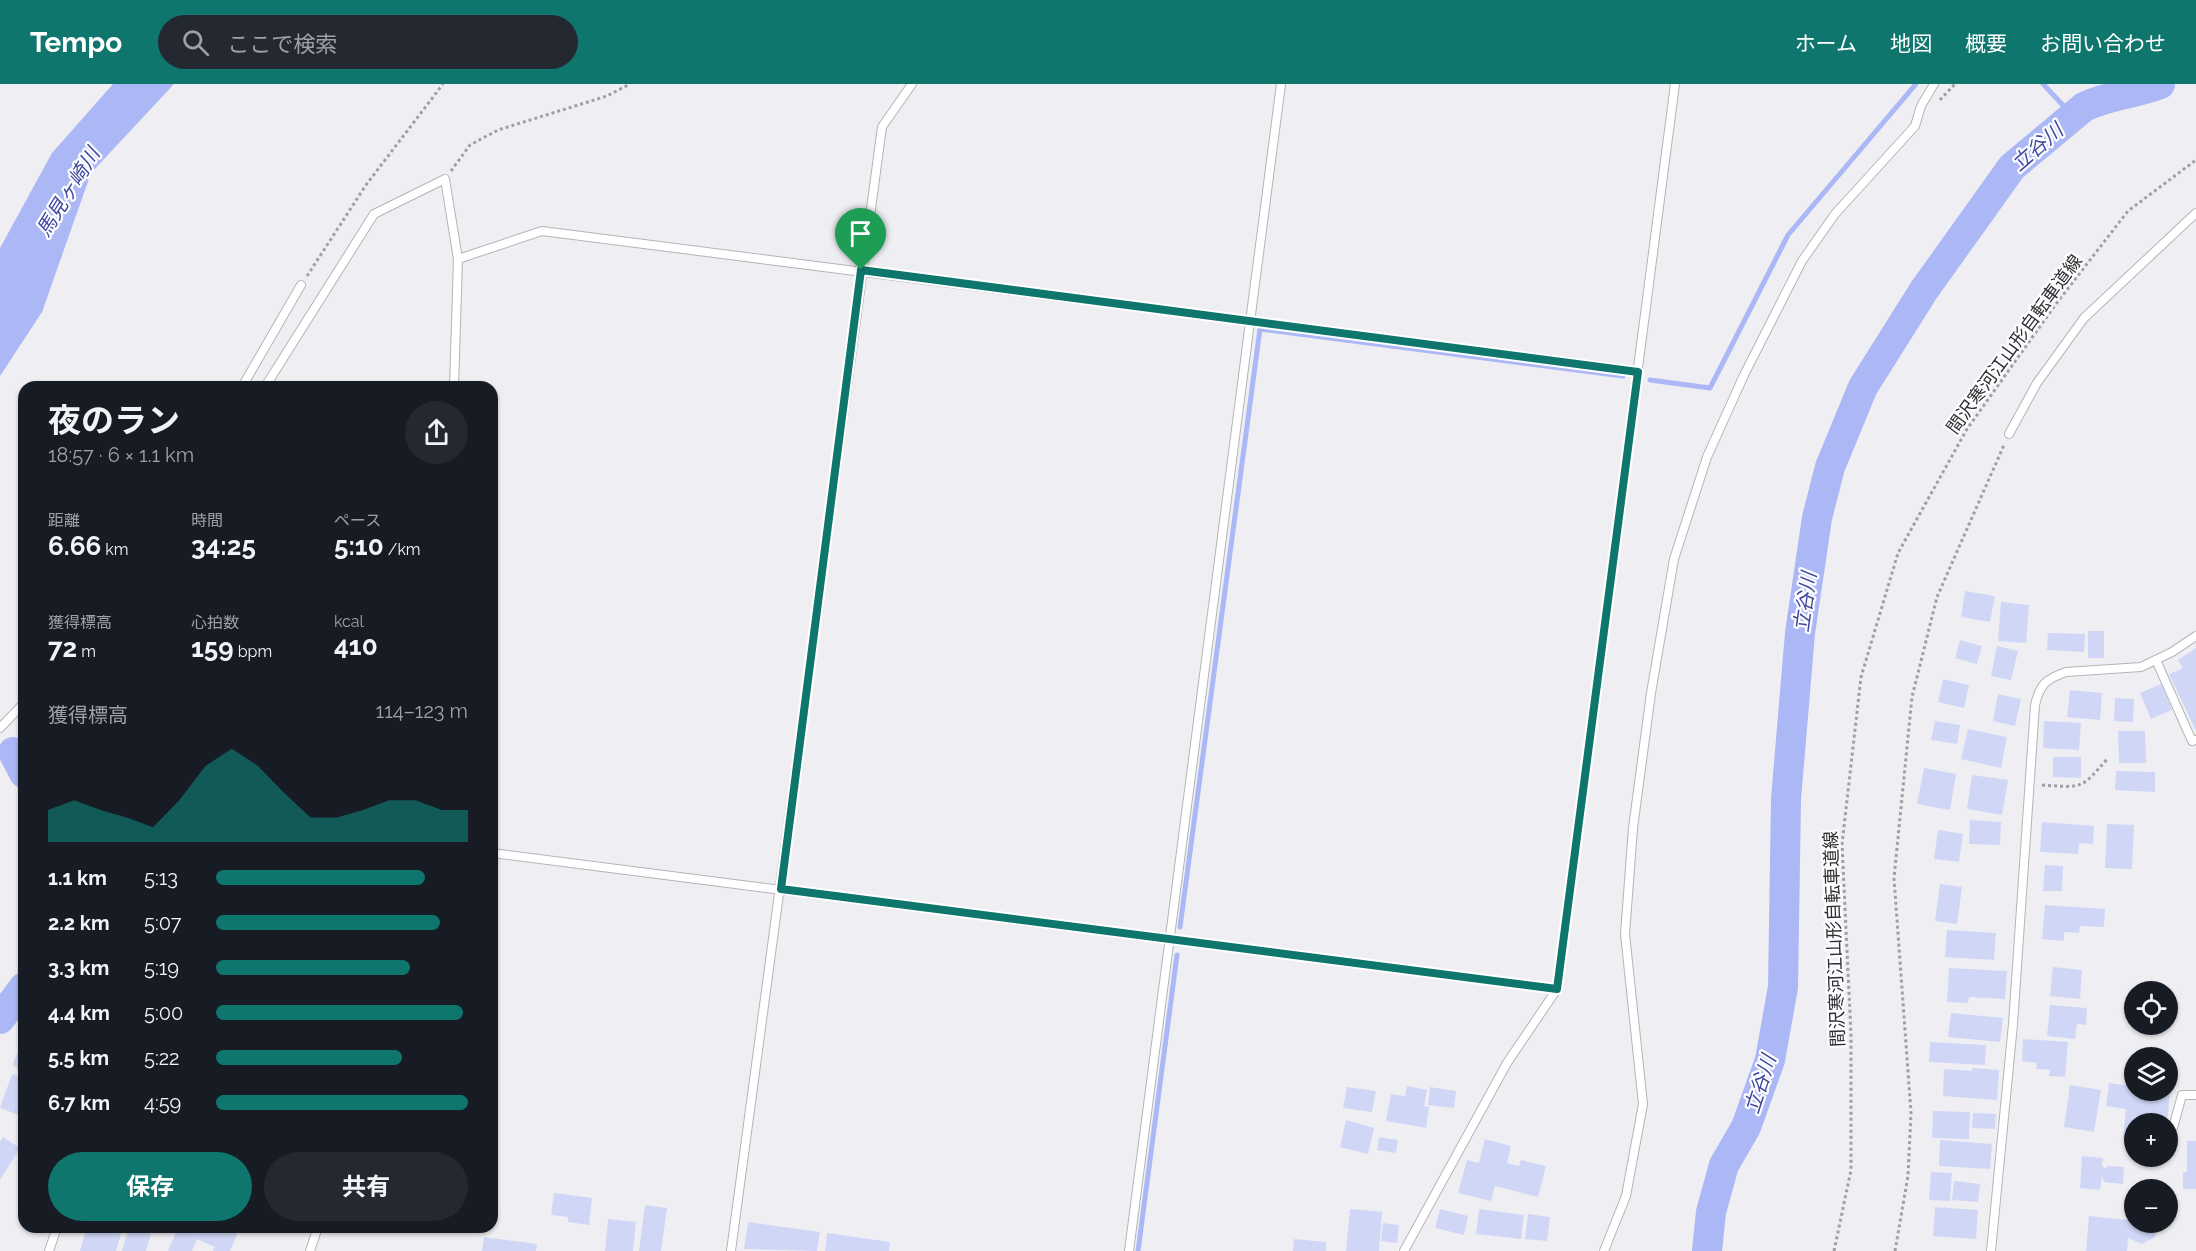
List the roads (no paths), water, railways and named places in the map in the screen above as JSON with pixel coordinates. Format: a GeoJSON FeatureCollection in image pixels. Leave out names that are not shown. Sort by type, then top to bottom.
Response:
{"type":"FeatureCollection","features":[{"type":"Feature","properties":{"kind":"lane"},"geometry":{"type":"LineString","coordinates":[[731,1251],[781,889],[861,270],[882,128],[912,84]]}},
{"type":"Feature","properties":{"kind":"lane"},"geometry":{"type":"LineString","coordinates":[[1129,1251],[1281,84]]}},
{"type":"Feature","properties":{"kind":"lane"},"geometry":{"type":"LineString","coordinates":[[1404,1251],[1507,1063],[1557,989],[1675,84]]}},
{"type":"Feature","properties":{"kind":"lane"},"geometry":{"type":"LineString","coordinates":[[1604,1251],[1626,1196],[1642,1104],[1625,934],[1633,828],[1651,693],[1674,559],[1707,457],[1744,375],[1802,261],[1835,214],[1915,126],[1921,106],[1934,84]]}},
{"type":"Feature","properties":{"kind":"lane"},"geometry":{"type":"LineString","coordinates":[[269,381],[374,214],[445,180],[458,259],[454,381]]}},
{"type":"Feature","properties":{"kind":"lane"},"geometry":{"type":"LineString","coordinates":[[2009,434],[2037,383],[2084,318],[2196,213]]}},
{"type":"Feature","properties":{"kind":"lane"},"geometry":{"type":"LineString","coordinates":[[458,259],[542,231],[1250,320],[1638,372]]}},
{"type":"Feature","properties":{"kind":"lane"},"geometry":{"type":"LineString","coordinates":[[245,381],[301,285]]}},
{"type":"Feature","properties":{"kind":"lane"},"geometry":{"type":"LineString","coordinates":[[1991,1251],[2013,1024],[2028,784],[2035,705],[2039,689],[2046,682],[2066,672],[2141,667],[2196,636]]}},
{"type":"Feature","properties":{"kind":"lane"},"geometry":{"type":"LineString","coordinates":[[2157,660],[2192,741],[2196,740]]}},
{"type":"Feature","properties":{"kind":"lane"},"geometry":{"type":"LineString","coordinates":[[0,728],[18,709]]}},
{"type":"Feature","properties":{"kind":"lane"},"geometry":{"type":"LineString","coordinates":[[498,854],[1557,989]]}},
{"type":"Feature","properties":{"kind":"lane"},"geometry":{"type":"LineString","coordinates":[[2177,1113],[2182,1095],[2196,1095]]}},
{"type":"Feature","properties":{"kind":"lane"},"geometry":{"type":"LineString","coordinates":[[49,1251],[55,1233]]}},
{"type":"Feature","properties":{"kind":"lane"},"geometry":{"type":"LineString","coordinates":[[310,1251],[316,1233]]}},
{"type":"Feature","properties":{"kind":"water","name":"馬見ヶ崎川"},"geometry":{"type":"Polygon","coordinates":[[[113,84],[174,84],[91,173],[42,312],[0,376],[0,248],[52,153],[113,84]]]}},
{"type":"Feature","properties":{"kind":"waterway"},"geometry":{"type":"LineString","coordinates":[[1650,380],[1710,388],[1788,235],[1916,84]]}},
{"type":"Feature","properties":{"kind":"waterway"},"geometry":{"type":"LineString","coordinates":[[2043,84],[2073,116]]}},
{"type":"Feature","properties":{"kind":"waterway","name":"立谷川"},"geometry":{"type":"LineString","coordinates":[[1707,1251],[1711,1212],[1724,1165],[1746,1127],[1770,1060],[1783,987],[1786,799],[1800,633],[1817,518],[1830,467],[1863,387],[1924,290],[2012,167],[2084,107],[2160,84]]}},
{"type":"Feature","properties":{"kind":"waterway"},"geometry":{"type":"LineString","coordinates":[[1180,927],[1260,329],[1623,376]]}},
{"type":"Feature","properties":{"kind":"waterway"},"geometry":{"type":"LineString","coordinates":[[13,752],[18,762]]}},
{"type":"Feature","properties":{"kind":"waterway"},"geometry":{"type":"LineString","coordinates":[[1138,1251],[1177,955]]}},
{"type":"Feature","properties":{"kind":"waterway"},"geometry":{"type":"LineString","coordinates":[[0,1019],[18,995]]}}]}
